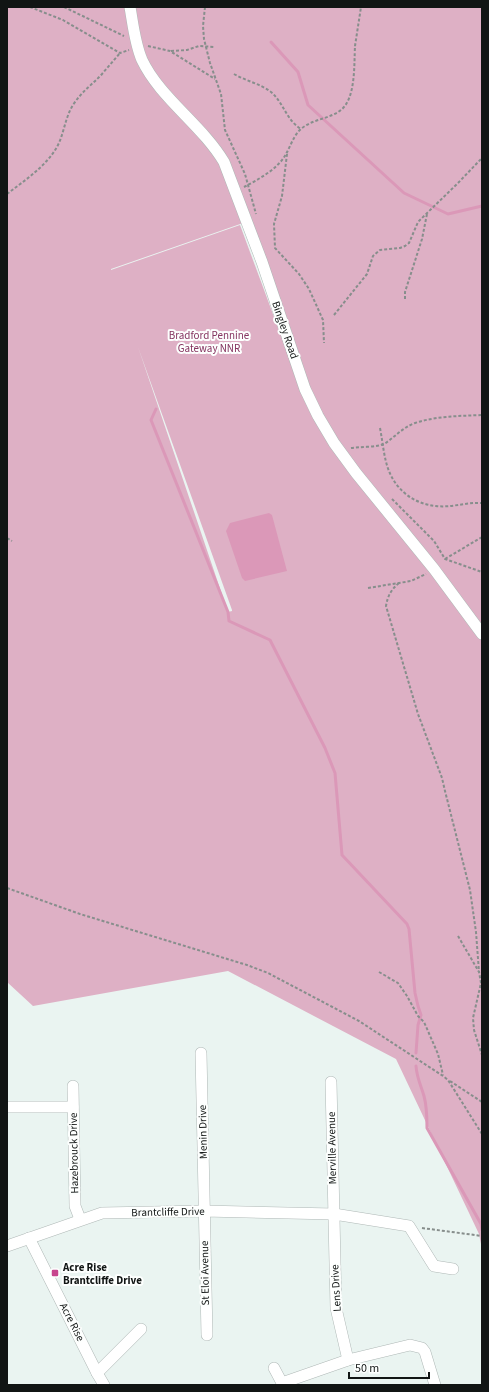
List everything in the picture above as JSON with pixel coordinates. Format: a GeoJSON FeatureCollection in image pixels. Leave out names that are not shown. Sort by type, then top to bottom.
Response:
{"type":"FeatureCollection","features":[{"type":"Feature","properties":{"kind":"street","name":"Bingley Road"},"geometry":{"type":"LineString","coordinates":[[130,7],[138,47],[142,59],[154,80],[216,148],[224,162],[262,262],[305,389],[318,416],[334,443],[352,467],[434,569],[482,634]]}},
{"type":"Feature","properties":{"kind":"street","name":"Menin Drive"},"geometry":{"type":"LineString","coordinates":[[201,1053],[204,1211]]}},
{"type":"Feature","properties":{"kind":"street","name":"Merville Avenue"},"geometry":{"type":"LineString","coordinates":[[331,1082],[334,1214]]}},
{"type":"Feature","properties":{"kind":"street","name":"Hazebrouck Drive"},"geometry":{"type":"LineString","coordinates":[[73,1086],[75,1206],[80,1219]]}},
{"type":"Feature","properties":{"kind":"street"},"geometry":{"type":"LineString","coordinates":[[7,1107],[73,1107]]}},
{"type":"Feature","properties":{"kind":"street","name":"Brantcliffe Drive"},"geometry":{"type":"LineString","coordinates":[[7,1246],[80,1219],[102,1213],[204,1211],[334,1214],[409,1226]]}},
{"type":"Feature","properties":{"kind":"street","name":"St Eloi Avenue"},"geometry":{"type":"LineString","coordinates":[[204,1211],[206,1335]]}},
{"type":"Feature","properties":{"kind":"street","name":"Lens Drive"},"geometry":{"type":"LineString","coordinates":[[334,1214],[336,1308],[348,1360]]}},
{"type":"Feature","properties":{"kind":"street"},"geometry":{"type":"LineString","coordinates":[[409,1226],[434,1266],[452,1269]]}},
{"type":"Feature","properties":{"kind":"street","name":"Acre Rise"},"geometry":{"type":"LineString","coordinates":[[30,1238],[104,1385]]}},
{"type":"Feature","properties":{"kind":"street"},"geometry":{"type":"LineString","coordinates":[[97,1373],[140,1329]]}},
{"type":"Feature","properties":{"kind":"street"},"geometry":{"type":"LineString","coordinates":[[274,1368],[282,1383],[348,1360],[410,1345],[422,1348],[425,1352],[435,1385]]}},
{"type":"Feature","properties":{"kind":"path"},"geometry":{"type":"LineString","coordinates":[[30,7],[63,20],[120,53]]}},
{"type":"Feature","properties":{"kind":"path"},"geometry":{"type":"LineString","coordinates":[[64,7],[129,39],[138,47]]}},
{"type":"Feature","properties":{"kind":"path"},"geometry":{"type":"LineString","coordinates":[[7,194],[28,179],[53,152],[61,138],[67,116],[73,104],[84,90],[101,75],[120,53],[138,47],[151,46],[170,52],[216,79],[206,46],[203,26],[205,7]]}},
{"type":"Feature","properties":{"kind":"path"},"geometry":{"type":"LineString","coordinates":[[236,191],[271,170],[282,160],[294,137],[301,129],[315,121],[336,113],[346,104],[354,75],[355,48],[361,7]]}},
{"type":"Feature","properties":{"kind":"path"},"geometry":{"type":"LineString","coordinates":[[170,52],[186,50],[193,47],[215,47]]}},
{"type":"Feature","properties":{"kind":"path"},"geometry":{"type":"LineString","coordinates":[[234,74],[271,92],[281,103],[293,123],[301,129]]}},
{"type":"Feature","properties":{"kind":"path"},"geometry":{"type":"LineString","coordinates":[[287,153],[282,196],[274,224],[275,248],[309,289],[323,320],[324,343]]}},
{"type":"Feature","properties":{"kind":"path"},"geometry":{"type":"LineString","coordinates":[[334,315],[367,274],[370,263],[377,252],[380,250],[400,248],[409,243],[418,222],[481,159]]}},
{"type":"Feature","properties":{"kind":"path"},"geometry":{"type":"LineString","coordinates":[[405,299],[405,292],[422,239],[427,213]]}},
{"type":"Feature","properties":{"kind":"path"},"geometry":{"type":"LineString","coordinates":[[352,453],[348,448],[383,445],[402,429],[430,419],[482,415]]}},
{"type":"Feature","properties":{"kind":"path"},"geometry":{"type":"LineString","coordinates":[[380,428],[386,464],[390,475],[403,491],[413,499],[435,506],[455,506],[470,503],[482,503]]}},
{"type":"Feature","properties":{"kind":"path"},"geometry":{"type":"LineString","coordinates":[[389,496],[434,541],[445,559],[482,572]]}},
{"type":"Feature","properties":{"kind":"path"},"geometry":{"type":"LineString","coordinates":[[445,559],[482,537]]}},
{"type":"Feature","properties":{"kind":"path"},"geometry":{"type":"LineString","coordinates":[[7,538],[12,541]]}},
{"type":"Feature","properties":{"kind":"path"},"geometry":{"type":"LineString","coordinates":[[368,588],[399,583],[422,577],[434,569]]}},
{"type":"Feature","properties":{"kind":"path"},"geometry":{"type":"LineString","coordinates":[[399,583],[387,598],[386,606],[418,714],[442,778],[470,890],[481,983],[473,1018],[474,1030],[482,1055]]}},
{"type":"Feature","properties":{"kind":"path"},"geometry":{"type":"LineString","coordinates":[[7,888],[80,914],[247,965],[268,973],[359,1021],[482,1102]]}},
{"type":"Feature","properties":{"kind":"path"},"geometry":{"type":"LineString","coordinates":[[458,936],[480,972]]}},
{"type":"Feature","properties":{"kind":"path"},"geometry":{"type":"LineString","coordinates":[[379,972],[398,983],[418,1016],[424,1022],[438,1054],[443,1076]]}},
{"type":"Feature","properties":{"kind":"path"},"geometry":{"type":"LineString","coordinates":[[448,1080],[482,1134]]}},
{"type":"Feature","properties":{"kind":"path"},"geometry":{"type":"LineString","coordinates":[[409,1226],[481,1236]]}},
{"type":"Feature","properties":{"kind":"green space","name":"Bradford Pennine Gateway NNR"},"geometry":{"type":"Polygon","coordinates":[[[7,7],[482,7],[482,1249],[479,1234],[396,1059],[228,971],[33,1006],[7,982],[7,7]],[[246,222],[111,270],[240,225],[301,390],[246,222]],[[138,347],[228,612],[232,611],[232,610],[138,347]]]}},
{"type":"Feature","properties":{"kind":"shaded area"},"geometry":{"type":"Polygon","coordinates":[[[269,513],[272,515],[287,571],[245,581],[242,578],[226,531],[230,523],[269,513]]]}},
{"type":"Feature","properties":{"kind":"waterway"},"geometry":{"type":"LineString","coordinates":[[271,42],[298,72],[308,105],[404,193],[448,214],[482,206]]}},
{"type":"Feature","properties":{"kind":"waterway"},"geometry":{"type":"LineString","coordinates":[[156,409],[151,420],[228,612],[229,621],[270,640],[325,748],[335,773],[342,855],[407,924],[409,929],[415,993],[421,1015],[418,1025],[416,1053]]}},
{"type":"Feature","properties":{"kind":"waterway"},"geometry":{"type":"LineString","coordinates":[[416,1066],[426,1104],[427,1128],[481,1224],[482,1230]]}},
{"type":"Feature","properties":{"kind":"place","name":"Acre Rise Brantcliffe Drive"},"geometry":{"type":"Point","coordinates":[55,1273]}}]}
